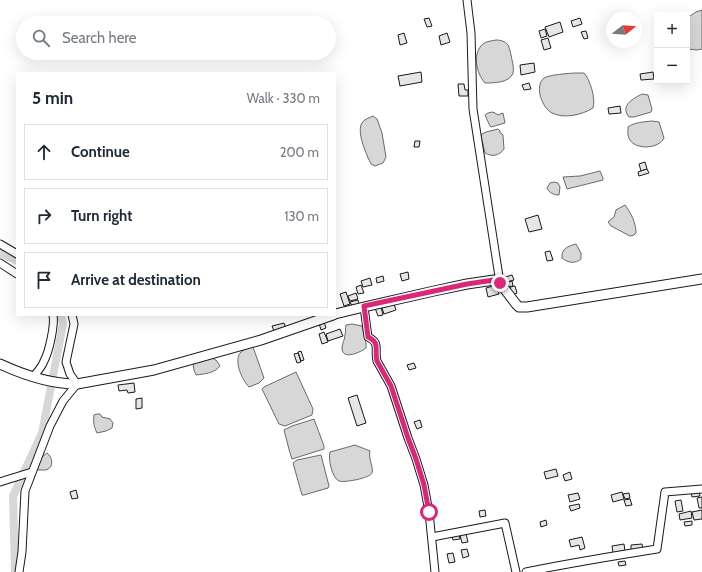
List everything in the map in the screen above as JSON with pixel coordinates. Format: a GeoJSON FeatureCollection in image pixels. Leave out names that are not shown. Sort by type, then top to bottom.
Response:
{"type":"FeatureCollection","features":[{"type":"Feature","properties":{"kind":"main road"},"geometry":{"type":"LineString","coordinates":[[336,314],[364,306],[467,284],[494,280],[500,283],[519,307],[528,307],[702,279]]}},
{"type":"Feature","properties":{"kind":"main road"},"geometry":{"type":"LineString","coordinates":[[0,364],[35,377],[73,384],[154,370],[261,340],[331,316]]}},
{"type":"Feature","properties":{"kind":"street"},"geometry":{"type":"LineString","coordinates":[[467,0],[472,33],[473,109],[500,283]]}},
{"type":"Feature","properties":{"kind":"street"},"geometry":{"type":"LineString","coordinates":[[0,244],[16,253]]}},
{"type":"Feature","properties":{"kind":"street"},"geometry":{"type":"LineString","coordinates":[[0,263],[16,273]]}},
{"type":"Feature","properties":{"kind":"street"},"geometry":{"type":"LineString","coordinates":[[364,306],[368,337],[375,341],[377,361],[391,386],[424,485],[429,512],[435,572]]}},
{"type":"Feature","properties":{"kind":"street"},"geometry":{"type":"LineString","coordinates":[[35,377],[44,363],[48,352],[53,316]]}},
{"type":"Feature","properties":{"kind":"street"},"geometry":{"type":"LineString","coordinates":[[19,572],[22,552],[25,491],[50,426],[73,384],[66,362],[74,324],[72,316]]}},
{"type":"Feature","properties":{"kind":"street"},"geometry":{"type":"LineString","coordinates":[[0,482],[32,472]]}},
{"type":"Feature","properties":{"kind":"street"},"geometry":{"type":"LineString","coordinates":[[526,572],[605,557],[657,550],[665,492],[702,489]]}},
{"type":"Feature","properties":{"kind":"street"},"geometry":{"type":"LineString","coordinates":[[432,537],[505,523],[516,572]]}},
{"type":"Feature","properties":{"kind":"shaded area"},"geometry":{"type":"Polygon","coordinates":[[[702,10],[702,49],[697,50],[690,49],[690,16],[702,10]]]}},
{"type":"Feature","properties":{"kind":"shaded area"},"geometry":{"type":"Polygon","coordinates":[[[496,40],[502,41],[508,45],[513,63],[513,73],[505,81],[485,83],[479,74],[476,63],[477,52],[484,43],[496,40]]]}},
{"type":"Feature","properties":{"kind":"shaded area"},"geometry":{"type":"Polygon","coordinates":[[[584,73],[592,89],[594,100],[593,108],[584,113],[562,116],[552,113],[545,107],[540,97],[540,86],[544,78],[565,74],[584,73]]]}},
{"type":"Feature","properties":{"kind":"shaded area"},"geometry":{"type":"Polygon","coordinates":[[[642,94],[648,95],[652,109],[651,112],[629,117],[626,109],[628,103],[642,94]]]}},
{"type":"Feature","properties":{"kind":"shaded area"},"geometry":{"type":"Polygon","coordinates":[[[492,112],[498,115],[503,113],[505,123],[491,127],[485,115],[492,112]]]}},
{"type":"Feature","properties":{"kind":"shaded area"},"geometry":{"type":"Polygon","coordinates":[[[373,116],[377,119],[382,133],[386,157],[383,163],[375,166],[371,164],[367,155],[360,132],[360,127],[363,122],[373,116]]]}},
{"type":"Feature","properties":{"kind":"shaded area"},"geometry":{"type":"Polygon","coordinates":[[[652,121],[659,122],[664,138],[661,142],[653,146],[642,147],[630,140],[628,137],[628,127],[637,123],[652,121]]]}},
{"type":"Feature","properties":{"kind":"shaded area"},"geometry":{"type":"Polygon","coordinates":[[[498,129],[503,135],[504,149],[498,154],[493,155],[485,153],[481,136],[482,134],[498,129]]]}},
{"type":"Feature","properties":{"kind":"shaded area"},"geometry":{"type":"Polygon","coordinates":[[[600,171],[603,180],[567,189],[563,177],[580,176],[600,171]]]}},
{"type":"Feature","properties":{"kind":"shaded area"},"geometry":{"type":"Polygon","coordinates":[[[550,183],[558,183],[560,187],[559,195],[555,195],[547,188],[550,183]]]}},
{"type":"Feature","properties":{"kind":"shaded area"},"geometry":{"type":"Polygon","coordinates":[[[625,205],[633,218],[636,229],[636,233],[630,236],[611,226],[608,222],[614,217],[616,210],[625,205]]]}},
{"type":"Feature","properties":{"kind":"shaded area"},"geometry":{"type":"Polygon","coordinates":[[[576,244],[581,253],[581,259],[576,262],[572,262],[562,258],[563,252],[566,248],[576,244]]]}},
{"type":"Feature","properties":{"kind":"shaded area"},"geometry":{"type":"Polygon","coordinates":[[[352,324],[362,326],[366,348],[360,352],[348,355],[343,352],[342,346],[345,337],[346,325],[352,324]]]}},
{"type":"Feature","properties":{"kind":"shaded area"},"geometry":{"type":"Polygon","coordinates":[[[253,347],[264,378],[259,383],[249,387],[241,375],[238,360],[242,351],[253,347]]]}},
{"type":"Feature","properties":{"kind":"shaded area"},"geometry":{"type":"Polygon","coordinates":[[[211,357],[217,361],[220,366],[212,372],[196,375],[193,364],[196,360],[211,357]]]}},
{"type":"Feature","properties":{"kind":"shaded area"},"geometry":{"type":"Polygon","coordinates":[[[296,372],[313,409],[312,415],[285,426],[279,424],[262,389],[296,372]]]}},
{"type":"Feature","properties":{"kind":"shaded area"},"geometry":{"type":"Polygon","coordinates":[[[97,414],[110,419],[113,423],[112,428],[97,433],[94,427],[94,415],[97,414]]]}},
{"type":"Feature","properties":{"kind":"shaded area"},"geometry":{"type":"Polygon","coordinates":[[[314,419],[324,449],[292,459],[284,430],[314,419]]]}},
{"type":"Feature","properties":{"kind":"shaded area"},"geometry":{"type":"Polygon","coordinates":[[[355,445],[370,451],[372,473],[367,477],[357,480],[339,481],[334,476],[331,468],[330,452],[355,445]]]}},
{"type":"Feature","properties":{"kind":"shaded area"},"geometry":{"type":"Polygon","coordinates":[[[47,453],[52,462],[49,469],[38,470],[38,462],[47,453]]]}},
{"type":"Feature","properties":{"kind":"shaded area"},"geometry":{"type":"Polygon","coordinates":[[[321,455],[329,486],[328,488],[302,495],[293,463],[297,460],[321,455]]]}},
{"type":"Feature","properties":{"kind":"building"},"geometry":{"type":"Polygon","coordinates":[[[429,18],[432,26],[427,27],[424,19],[429,18]]]}},
{"type":"Feature","properties":{"kind":"building"},"geometry":{"type":"Polygon","coordinates":[[[580,18],[582,24],[573,27],[571,21],[580,18]]]}},
{"type":"Feature","properties":{"kind":"building"},"geometry":{"type":"Polygon","coordinates":[[[560,22],[563,32],[549,37],[545,27],[560,22]]]}},
{"type":"Feature","properties":{"kind":"building"},"geometry":{"type":"Polygon","coordinates":[[[545,29],[547,36],[541,38],[539,31],[545,29]]]}},
{"type":"Feature","properties":{"kind":"building"},"geometry":{"type":"Polygon","coordinates":[[[586,31],[588,38],[584,39],[581,32],[586,31]]]}},
{"type":"Feature","properties":{"kind":"building"},"geometry":{"type":"Polygon","coordinates":[[[404,33],[407,43],[400,45],[398,35],[404,33]]]}},
{"type":"Feature","properties":{"kind":"building"},"geometry":{"type":"Polygon","coordinates":[[[447,33],[450,42],[441,45],[439,36],[447,33]]]}},
{"type":"Feature","properties":{"kind":"building"},"geometry":{"type":"Polygon","coordinates":[[[548,38],[551,48],[544,50],[541,40],[548,38]]]}},
{"type":"Feature","properties":{"kind":"building"},"geometry":{"type":"Polygon","coordinates":[[[534,63],[535,72],[521,75],[520,65],[534,63]]]}},
{"type":"Feature","properties":{"kind":"building"},"geometry":{"type":"Polygon","coordinates":[[[421,72],[422,82],[400,86],[398,76],[421,72]]]}},
{"type":"Feature","properties":{"kind":"building"},"geometry":{"type":"Polygon","coordinates":[[[653,72],[654,79],[641,80],[640,74],[653,72]]]}},
{"type":"Feature","properties":{"kind":"building"},"geometry":{"type":"Polygon","coordinates":[[[529,83],[531,89],[524,90],[522,85],[529,83]]]}},
{"type":"Feature","properties":{"kind":"building"},"geometry":{"type":"Polygon","coordinates":[[[458,84],[464,84],[465,90],[468,90],[468,96],[459,96],[458,84]]]}},
{"type":"Feature","properties":{"kind":"building"},"geometry":{"type":"Polygon","coordinates":[[[620,106],[621,113],[609,114],[608,108],[620,106]]]}},
{"type":"Feature","properties":{"kind":"building"},"geometry":{"type":"Polygon","coordinates":[[[415,141],[420,141],[419,147],[414,147],[415,141]]]}},
{"type":"Feature","properties":{"kind":"building"},"geometry":{"type":"Polygon","coordinates":[[[645,162],[647,169],[641,171],[639,164],[645,162]]]}},
{"type":"Feature","properties":{"kind":"building"},"geometry":{"type":"Polygon","coordinates":[[[647,169],[649,173],[639,176],[638,172],[647,169]]]}},
{"type":"Feature","properties":{"kind":"building"},"geometry":{"type":"Polygon","coordinates":[[[538,215],[542,229],[529,232],[525,219],[538,215]]]}},
{"type":"Feature","properties":{"kind":"building"},"geometry":{"type":"Polygon","coordinates":[[[550,251],[553,260],[547,261],[545,252],[550,251]]]}},
{"type":"Feature","properties":{"kind":"building"},"geometry":{"type":"Polygon","coordinates":[[[408,272],[409,279],[402,281],[400,274],[408,272]]]}},
{"type":"Feature","properties":{"kind":"building"},"geometry":{"type":"Polygon","coordinates":[[[512,275],[514,280],[503,283],[502,278],[512,275]]]}},
{"type":"Feature","properties":{"kind":"building"},"geometry":{"type":"Polygon","coordinates":[[[383,276],[384,281],[377,283],[376,278],[383,276]]]}},
{"type":"Feature","properties":{"kind":"building"},"geometry":{"type":"Polygon","coordinates":[[[370,278],[372,285],[363,287],[361,281],[370,278]]]}},
{"type":"Feature","properties":{"kind":"building"},"geometry":{"type":"Polygon","coordinates":[[[512,281],[513,286],[505,288],[504,283],[512,281]]]}},
{"type":"Feature","properties":{"kind":"building"},"geometry":{"type":"Polygon","coordinates":[[[361,285],[364,293],[358,294],[356,287],[361,285]]]}},
{"type":"Feature","properties":{"kind":"building"},"geometry":{"type":"Polygon","coordinates":[[[497,285],[499,294],[488,297],[486,288],[497,285]]]}},
{"type":"Feature","properties":{"kind":"building"},"geometry":{"type":"Polygon","coordinates":[[[515,286],[517,293],[512,295],[510,287],[515,286]]]}},
{"type":"Feature","properties":{"kind":"building"},"geometry":{"type":"Polygon","coordinates":[[[346,292],[350,304],[344,306],[340,294],[346,292]]]}},
{"type":"Feature","properties":{"kind":"building"},"geometry":{"type":"Polygon","coordinates":[[[356,293],[358,299],[350,301],[348,296],[356,293]]]}},
{"type":"Feature","properties":{"kind":"building"},"geometry":{"type":"Polygon","coordinates":[[[358,300],[359,304],[352,306],[350,302],[358,300]]]}},
{"type":"Feature","properties":{"kind":"building"},"geometry":{"type":"Polygon","coordinates":[[[394,304],[396,310],[384,314],[382,308],[394,304]]]}},
{"type":"Feature","properties":{"kind":"building"},"geometry":{"type":"Polygon","coordinates":[[[381,307],[383,315],[378,316],[375,308],[381,307]]]}},
{"type":"Feature","properties":{"kind":"building"},"geometry":{"type":"Polygon","coordinates":[[[324,322],[326,328],[321,330],[319,323],[324,322]]]}},
{"type":"Feature","properties":{"kind":"building"},"geometry":{"type":"Polygon","coordinates":[[[284,323],[286,328],[274,331],[272,326],[284,323]]]}},
{"type":"Feature","properties":{"kind":"building"},"geometry":{"type":"Polygon","coordinates":[[[340,329],[343,336],[328,341],[326,334],[340,329]]]}},
{"type":"Feature","properties":{"kind":"building"},"geometry":{"type":"Polygon","coordinates":[[[324,332],[328,342],[322,344],[319,334],[324,332]]]}},
{"type":"Feature","properties":{"kind":"building"},"geometry":{"type":"Polygon","coordinates":[[[301,351],[304,360],[301,361],[298,352],[301,351]]]}},
{"type":"Feature","properties":{"kind":"building"},"geometry":{"type":"Polygon","coordinates":[[[298,353],[301,362],[297,363],[294,354],[298,353]]]}},
{"type":"Feature","properties":{"kind":"building"},"geometry":{"type":"Polygon","coordinates":[[[414,363],[416,368],[409,370],[407,365],[414,363]]]}},
{"type":"Feature","properties":{"kind":"building"},"geometry":{"type":"Polygon","coordinates":[[[134,383],[135,392],[128,393],[127,390],[119,391],[118,385],[134,383]]]}},
{"type":"Feature","properties":{"kind":"building"},"geometry":{"type":"Polygon","coordinates":[[[357,395],[366,423],[357,426],[348,398],[357,395]]]}},
{"type":"Feature","properties":{"kind":"building"},"geometry":{"type":"Polygon","coordinates":[[[142,398],[142,408],[136,409],[136,399],[142,398]]]}},
{"type":"Feature","properties":{"kind":"building"},"geometry":{"type":"Polygon","coordinates":[[[420,420],[422,427],[417,429],[414,422],[420,420]]]}},
{"type":"Feature","properties":{"kind":"building"},"geometry":{"type":"Polygon","coordinates":[[[556,469],[558,476],[546,479],[544,472],[556,469]]]}},
{"type":"Feature","properties":{"kind":"building"},"geometry":{"type":"Polygon","coordinates":[[[570,472],[572,479],[565,481],[563,475],[570,472]]]}},
{"type":"Feature","properties":{"kind":"building"},"geometry":{"type":"Polygon","coordinates":[[[76,490],[78,498],[72,499],[70,492],[76,490]]]}},
{"type":"Feature","properties":{"kind":"building"},"geometry":{"type":"Polygon","coordinates":[[[699,491],[700,496],[692,497],[691,492],[699,491]]]}},
{"type":"Feature","properties":{"kind":"building"},"geometry":{"type":"Polygon","coordinates":[[[622,492],[624,499],[613,502],[611,495],[622,492]]]}},
{"type":"Feature","properties":{"kind":"building"},"geometry":{"type":"Polygon","coordinates":[[[578,493],[580,499],[570,502],[568,495],[578,493]]]}},
{"type":"Feature","properties":{"kind":"building"},"geometry":{"type":"Polygon","coordinates":[[[629,493],[630,498],[625,499],[623,494],[629,493]]]}},
{"type":"Feature","properties":{"kind":"building"},"geometry":{"type":"Polygon","coordinates":[[[702,497],[702,508],[699,508],[697,498],[702,497]]]}},
{"type":"Feature","properties":{"kind":"building"},"geometry":{"type":"Polygon","coordinates":[[[630,499],[632,505],[626,506],[624,500],[630,499]]]}},
{"type":"Feature","properties":{"kind":"building"},"geometry":{"type":"Polygon","coordinates":[[[681,500],[683,511],[677,512],[675,501],[681,500]]]}},
{"type":"Feature","properties":{"kind":"building"},"geometry":{"type":"Polygon","coordinates":[[[579,504],[580,508],[571,511],[569,506],[579,504]]]}},
{"type":"Feature","properties":{"kind":"building"},"geometry":{"type":"Polygon","coordinates":[[[485,510],[486,516],[480,517],[479,511],[485,510]]]}},
{"type":"Feature","properties":{"kind":"building"},"geometry":{"type":"Polygon","coordinates":[[[702,510],[702,519],[694,520],[692,512],[702,510]]]}},
{"type":"Feature","properties":{"kind":"building"},"geometry":{"type":"Polygon","coordinates":[[[691,511],[692,518],[680,520],[679,514],[691,511]]]}},
{"type":"Feature","properties":{"kind":"building"},"geometry":{"type":"Polygon","coordinates":[[[546,520],[547,525],[541,527],[540,522],[546,520]]]}},
{"type":"Feature","properties":{"kind":"building"},"geometry":{"type":"Polygon","coordinates":[[[692,521],[692,525],[685,526],[684,522],[692,521]]]}},
{"type":"Feature","properties":{"kind":"building"},"geometry":{"type":"Polygon","coordinates":[[[466,534],[468,542],[462,543],[460,535],[466,534]]]}},
{"type":"Feature","properties":{"kind":"building"},"geometry":{"type":"Polygon","coordinates":[[[459,535],[460,539],[453,540],[452,537],[459,535]]]}},
{"type":"Feature","properties":{"kind":"building"},"geometry":{"type":"Polygon","coordinates":[[[582,537],[585,548],[580,550],[579,545],[571,547],[569,540],[582,537]]]}},
{"type":"Feature","properties":{"kind":"building"},"geometry":{"type":"Polygon","coordinates":[[[624,544],[625,551],[613,553],[612,546],[624,544]]]}},
{"type":"Feature","properties":{"kind":"building"},"geometry":{"type":"Polygon","coordinates":[[[642,544],[643,549],[631,551],[631,545],[642,544]]]}},
{"type":"Feature","properties":{"kind":"building"},"geometry":{"type":"Polygon","coordinates":[[[467,549],[469,556],[463,558],[461,550],[467,549]]]}},
{"type":"Feature","properties":{"kind":"building"},"geometry":{"type":"Polygon","coordinates":[[[453,553],[455,562],[449,563],[447,554],[453,553]]]}},
{"type":"Feature","properties":{"kind":"building"},"geometry":{"type":"Polygon","coordinates":[[[625,561],[626,565],[619,566],[618,562],[625,561]]]}},
{"type":"Feature","properties":{"kind":"waterway"},"geometry":{"type":"LineString","coordinates":[[0,253],[16,261]]}},
{"type":"Feature","properties":{"kind":"waterway"},"geometry":{"type":"LineString","coordinates":[[15,572],[13,496],[42,433],[63,324],[61,316]]}},
{"type":"Feature","properties":{"kind":"route"},"geometry":{"type":"LineString","coordinates":[[429,512],[424,485],[391,386],[377,361],[375,341],[368,337],[364,306],[467,284],[494,280],[500,283]]}}]}
